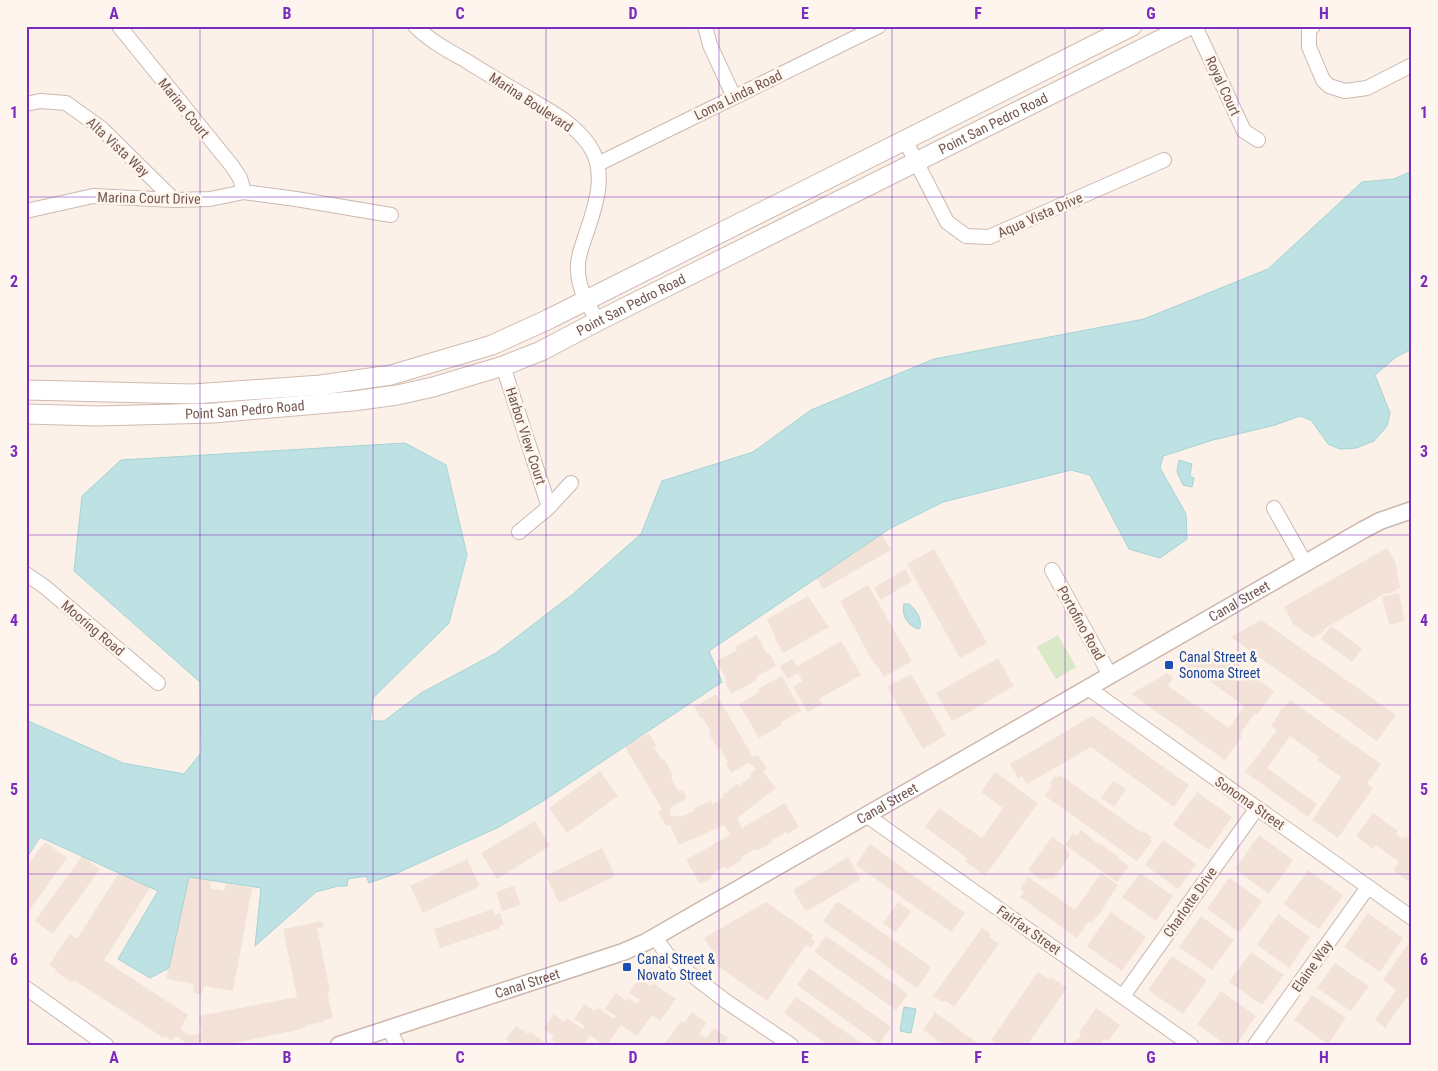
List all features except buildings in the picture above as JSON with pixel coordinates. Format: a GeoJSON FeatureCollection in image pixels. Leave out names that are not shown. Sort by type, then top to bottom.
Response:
{"type":"FeatureCollection","features":[{"type":"Feature","properties":{"kind":"main road","name":"Point San Pedro Road"},"geometry":{"type":"LineString","coordinates":[[26,390],[193,394],[321,386],[391,375],[492,345],[549,319],[1132,26]]}},
{"type":"Feature","properties":{"kind":"main road","name":"Point San Pedro Road"},"geometry":{"type":"LineString","coordinates":[[26,414],[98,416],[213,413],[353,401],[397,396],[503,366],[541,351],[1188,26]]}},
{"type":"Feature","properties":{"kind":"street","name":"Marina Court"},"geometry":{"type":"LineString","coordinates":[[119,26],[232,166],[240,178],[244,192]]}},
{"type":"Feature","properties":{"kind":"street","name":"Marina Boulevard"},"geometry":{"type":"LineString","coordinates":[[415,26],[442,47],[553,112],[573,127],[590,146],[598,164],[599,182],[596,205],[580,254],[578,278],[585,300],[598,321]]}},
{"type":"Feature","properties":{"kind":"street"},"geometry":{"type":"LineString","coordinates":[[705,26],[710,45],[734,97]]}},
{"type":"Feature","properties":{"kind":"street","name":"Loma Linda Road"},"geometry":{"type":"LineString","coordinates":[[598,164],[879,26]]}},
{"type":"Feature","properties":{"kind":"street","name":"Royal Court"},"geometry":{"type":"LineString","coordinates":[[1195,26],[1244,131],[1258,140]]}},
{"type":"Feature","properties":{"kind":"street"},"geometry":{"type":"LineString","coordinates":[[1313,26],[1309,31],[1309,47],[1323,80],[1329,86],[1345,91],[1367,88],[1412,65]]}},
{"type":"Feature","properties":{"kind":"street","name":"Alta Vista Way"},"geometry":{"type":"LineString","coordinates":[[26,104],[40,101],[66,103],[101,128],[174,200]]}},
{"type":"Feature","properties":{"kind":"street","name":"Aqua Vista Drive"},"geometry":{"type":"LineString","coordinates":[[905,140],[947,222],[966,236],[989,237],[1164,160]]}},
{"type":"Feature","properties":{"kind":"street","name":"Marina Court Drive"},"geometry":{"type":"LineString","coordinates":[[26,211],[93,196],[174,200],[210,199],[244,192],[390,214]]}},
{"type":"Feature","properties":{"kind":"street","name":"Harbor View Court"},"geometry":{"type":"LineString","coordinates":[[503,366],[549,507]]}},
{"type":"Feature","properties":{"kind":"street","name":"Harbor View Court"},"geometry":{"type":"LineString","coordinates":[[519,532],[549,507],[571,484]]}},
{"type":"Feature","properties":{"kind":"street"},"geometry":{"type":"LineString","coordinates":[[1274,508],[1305,563]]}},
{"type":"Feature","properties":{"kind":"street","name":"Canal Street"},"geometry":{"type":"LineString","coordinates":[[339,1045],[623,952],[639,945],[1371,525],[1412,510]]}},
{"type":"Feature","properties":{"kind":"street","name":"Portofino Road"},"geometry":{"type":"LineString","coordinates":[[1052,570],[1110,675]]}},
{"type":"Feature","properties":{"kind":"street","name":"Mooring Road"},"geometry":{"type":"LineString","coordinates":[[26,574],[45,587],[158,683]]}},
{"type":"Feature","properties":{"kind":"street","name":"Sonoma Street"},"geometry":{"type":"LineString","coordinates":[[1088,688],[1412,918]]}},
{"type":"Feature","properties":{"kind":"street","name":"Charlotte Drive"},"geometry":{"type":"LineString","coordinates":[[1123,996],[1257,808]]}},
{"type":"Feature","properties":{"kind":"street","name":"Fairfax Street"},"geometry":{"type":"LineString","coordinates":[[866,815],[1191,1045]]}},
{"type":"Feature","properties":{"kind":"street","name":"Elaine Way"},"geometry":{"type":"LineString","coordinates":[[1255,1045],[1368,887]]}},
{"type":"Feature","properties":{"kind":"street"},"geometry":{"type":"LineString","coordinates":[[655,937],[676,963],[727,1002],[791,1045]]}},
{"type":"Feature","properties":{"kind":"street"},"geometry":{"type":"LineString","coordinates":[[26,988],[106,1045]]}},
{"type":"Feature","properties":{"kind":"street"},"geometry":{"type":"LineString","coordinates":[[389,1028],[397,1045]]}},
{"type":"Feature","properties":{"kind":"shaded area"},"geometry":{"type":"Polygon","coordinates":[[[874,522],[891,550],[823,589],[807,561],[874,522]]]}},
{"type":"Feature","properties":{"kind":"shaded area"},"geometry":{"type":"Polygon","coordinates":[[[1387,548],[1396,564],[1400,588],[1388,594],[1386,593],[1324,629],[1325,631],[1313,638],[1293,624],[1284,607],[1387,548]]]}},
{"type":"Feature","properties":{"kind":"shaded area"},"geometry":{"type":"Polygon","coordinates":[[[934,549],[987,643],[960,658],[907,564],[934,549]]]}},
{"type":"Feature","properties":{"kind":"shaded area"},"geometry":{"type":"Polygon","coordinates":[[[905,569],[912,581],[881,600],[874,588],[905,569]]]}},
{"type":"Feature","properties":{"kind":"shaded area"},"geometry":{"type":"Polygon","coordinates":[[[868,585],[912,661],[884,677],[876,664],[874,664],[840,601],[868,585]]]}},
{"type":"Feature","properties":{"kind":"shaded area"},"geometry":{"type":"Polygon","coordinates":[[[1399,593],[1405,621],[1389,625],[1382,597],[1399,593]]]}},
{"type":"Feature","properties":{"kind":"shaded area"},"geometry":{"type":"Polygon","coordinates":[[[808,596],[829,627],[783,653],[767,619],[808,596]]]}},
{"type":"Feature","properties":{"kind":"shaded area"},"geometry":{"type":"Polygon","coordinates":[[[1261,620],[1396,715],[1377,741],[1231,637],[1261,620]]]}},
{"type":"Feature","properties":{"kind":"shaded area"},"geometry":{"type":"Polygon","coordinates":[[[1331,626],[1362,648],[1352,662],[1321,639],[1331,626]]]}},
{"type":"Feature","properties":{"kind":"shaded area"},"geometry":{"type":"Polygon","coordinates":[[[757,635],[776,666],[756,677],[757,680],[731,694],[717,661],[737,650],[736,646],[757,635]]]}},
{"type":"Feature","properties":{"kind":"shaded area"},"geometry":{"type":"Polygon","coordinates":[[[841,641],[861,675],[819,699],[822,704],[808,712],[793,687],[802,681],[798,673],[787,679],[780,666],[792,659],[797,666],[841,641]]]}},
{"type":"Feature","properties":{"kind":"shaded area"},"geometry":{"type":"Polygon","coordinates":[[[1213,647],[1274,691],[1257,715],[1254,714],[1240,734],[1242,736],[1225,760],[1131,694],[1167,673],[1173,678],[1168,686],[1229,728],[1244,706],[1197,672],[1191,680],[1176,669],[1213,647]]]}},
{"type":"Feature","properties":{"kind":"shaded area"},"geometry":{"type":"Polygon","coordinates":[[[998,658],[1014,686],[952,721],[936,693],[998,658]]]}},
{"type":"Feature","properties":{"kind":"shaded area"},"geometry":{"type":"Polygon","coordinates":[[[911,674],[946,735],[923,749],[887,687],[911,674]]]}},
{"type":"Feature","properties":{"kind":"shaded area"},"geometry":{"type":"Polygon","coordinates":[[[782,676],[801,711],[781,722],[782,725],[759,738],[739,704],[760,692],[758,689],[782,676]]]}},
{"type":"Feature","properties":{"kind":"shaded area"},"geometry":{"type":"Polygon","coordinates":[[[716,694],[753,757],[758,755],[767,769],[763,772],[776,788],[737,818],[742,828],[785,803],[799,827],[772,840],[773,842],[757,851],[755,849],[741,857],[742,860],[727,869],[725,866],[711,875],[712,878],[700,884],[686,860],[730,835],[724,825],[679,845],[670,825],[666,826],[658,812],[662,809],[625,747],[649,733],[656,745],[654,747],[662,760],[664,759],[673,775],[671,777],[678,791],[682,789],[687,798],[670,808],[671,811],[669,812],[672,817],[678,815],[680,817],[695,811],[694,808],[711,801],[712,804],[719,801],[718,799],[724,797],[723,794],[737,784],[739,786],[756,769],[749,763],[731,773],[726,764],[728,762],[709,734],[711,732],[703,718],[701,719],[694,707],[716,694]]]}},
{"type":"Feature","properties":{"kind":"shaded area"},"geometry":{"type":"Polygon","coordinates":[[[1290,700],[1381,764],[1367,783],[1373,788],[1338,838],[1312,820],[1341,777],[1317,760],[1319,757],[1290,736],[1267,768],[1317,804],[1308,817],[1245,772],[1277,730],[1271,726],[1283,707],[1290,700]]]}},
{"type":"Feature","properties":{"kind":"shaded area"},"geometry":{"type":"Polygon","coordinates":[[[1092,716],[1189,785],[1174,807],[1091,747],[1027,784],[1022,776],[1018,778],[1010,764],[1092,716]]]}},
{"type":"Feature","properties":{"kind":"shaded area"},"geometry":{"type":"Polygon","coordinates":[[[600,771],[618,796],[567,833],[549,808],[600,771]]]}},
{"type":"Feature","properties":{"kind":"shaded area"},"geometry":{"type":"Polygon","coordinates":[[[995,772],[1038,803],[985,876],[965,861],[967,858],[925,827],[939,808],[982,838],[1003,808],[981,792],[995,772]]]}},
{"type":"Feature","properties":{"kind":"shaded area"},"geometry":{"type":"Polygon","coordinates":[[[1060,775],[1142,833],[1144,831],[1152,837],[1150,839],[1152,841],[1137,861],[1045,796],[1055,776],[1058,778],[1060,775]]]}},
{"type":"Feature","properties":{"kind":"shaded area"},"geometry":{"type":"Polygon","coordinates":[[[1113,781],[1126,789],[1114,807],[1101,798],[1113,781]]]}},
{"type":"Feature","properties":{"kind":"shaded area"},"geometry":{"type":"Polygon","coordinates":[[[1197,792],[1232,817],[1209,850],[1173,825],[1197,792]]]}},
{"type":"Feature","properties":{"kind":"shaded area"},"geometry":{"type":"Polygon","coordinates":[[[1373,813],[1398,831],[1396,834],[1403,839],[1406,836],[1412,841],[1412,881],[1410,883],[1393,870],[1399,862],[1376,845],[1373,849],[1356,836],[1373,813]]]}},
{"type":"Feature","properties":{"kind":"shaded area"},"geometry":{"type":"Polygon","coordinates":[[[535,821],[550,846],[497,879],[481,853],[535,821]]]}},
{"type":"Feature","properties":{"kind":"shaded area"},"geometry":{"type":"Polygon","coordinates":[[[1081,830],[1129,866],[1117,882],[1065,845],[1073,833],[1077,836],[1081,830]]]}},
{"type":"Feature","properties":{"kind":"shaded area"},"geometry":{"type":"Polygon","coordinates":[[[1259,835],[1293,860],[1269,894],[1235,869],[1259,835]]]}},
{"type":"Feature","properties":{"kind":"shaded area"},"geometry":{"type":"Polygon","coordinates":[[[1052,837],[1065,846],[1070,855],[1054,878],[1040,879],[1028,870],[1052,837]]]}},
{"type":"Feature","properties":{"kind":"shaded area"},"geometry":{"type":"Polygon","coordinates":[[[1163,840],[1196,864],[1178,889],[1145,865],[1163,840]]]}},
{"type":"Feature","properties":{"kind":"shaded area"},"geometry":{"type":"Polygon","coordinates":[[[45,842],[67,858],[26,915],[26,867],[45,842]]]}},
{"type":"Feature","properties":{"kind":"shaded area"},"geometry":{"type":"Polygon","coordinates":[[[870,844],[965,913],[951,932],[856,865],[870,844]]]}},
{"type":"Feature","properties":{"kind":"shaded area"},"geometry":{"type":"Polygon","coordinates":[[[602,848],[615,876],[559,903],[546,876],[602,848]]]}},
{"type":"Feature","properties":{"kind":"shaded area"},"geometry":{"type":"Polygon","coordinates":[[[82,856],[100,869],[53,934],[35,921],[82,856]]]}},
{"type":"Feature","properties":{"kind":"shaded area"},"geometry":{"type":"Polygon","coordinates":[[[848,857],[860,878],[859,880],[807,911],[805,910],[793,890],[848,857]]]}},
{"type":"Feature","properties":{"kind":"shaded area"},"geometry":{"type":"Polygon","coordinates":[[[467,859],[480,886],[423,913],[410,886],[467,859]]]}},
{"type":"Feature","properties":{"kind":"shaded area"},"geometry":{"type":"Polygon","coordinates":[[[122,868],[151,886],[104,960],[188,1015],[180,1029],[187,1034],[202,1033],[199,1016],[297,997],[283,929],[322,921],[324,927],[317,928],[330,991],[327,991],[333,1018],[306,1025],[306,1027],[298,1030],[224,1045],[205,1045],[204,1041],[192,1044],[186,1043],[176,1036],[172,1041],[165,1036],[164,1038],[74,980],[72,982],[55,971],[56,969],[49,965],[70,934],[77,939],[122,868]]]}},
{"type":"Feature","properties":{"kind":"shaded area"},"geometry":{"type":"Polygon","coordinates":[[[1308,870],[1343,895],[1319,929],[1284,904],[1308,870]]]}},
{"type":"Feature","properties":{"kind":"shaded area"},"geometry":{"type":"Polygon","coordinates":[[[1101,873],[1118,885],[1100,913],[1091,923],[1089,921],[1077,938],[1020,897],[1024,892],[1020,889],[1028,877],[1075,910],[1101,873]]]}},
{"type":"Feature","properties":{"kind":"shaded area"},"geometry":{"type":"Polygon","coordinates":[[[1140,873],[1173,896],[1156,921],[1122,897],[1140,873]]]}},
{"type":"Feature","properties":{"kind":"shaded area"},"geometry":{"type":"Polygon","coordinates":[[[185,876],[211,881],[210,888],[224,891],[226,883],[252,888],[233,991],[204,986],[202,993],[198,994],[193,992],[194,984],[166,979],[185,876]]]}},
{"type":"Feature","properties":{"kind":"shaded area"},"geometry":{"type":"Polygon","coordinates":[[[1229,878],[1262,901],[1240,932],[1207,909],[1229,878]]]}},
{"type":"Feature","properties":{"kind":"shaded area"},"geometry":{"type":"Polygon","coordinates":[[[514,886],[521,905],[502,911],[496,892],[514,886]]]}},
{"type":"Feature","properties":{"kind":"shaded area"},"geometry":{"type":"Polygon","coordinates":[[[766,902],[813,935],[811,939],[815,942],[810,948],[806,945],[767,1001],[707,958],[712,951],[704,938],[766,902]]]}},
{"type":"Feature","properties":{"kind":"shaded area"},"geometry":{"type":"Polygon","coordinates":[[[837,902],[930,966],[931,968],[917,988],[823,921],[837,902]]]}},
{"type":"Feature","properties":{"kind":"shaded area"},"geometry":{"type":"Polygon","coordinates":[[[898,902],[911,911],[896,932],[883,923],[898,902]]]}},
{"type":"Feature","properties":{"kind":"shaded area"},"geometry":{"type":"Polygon","coordinates":[[[493,909],[495,915],[500,913],[504,924],[499,926],[500,928],[440,948],[434,929],[493,909]]]}},
{"type":"Feature","properties":{"kind":"shaded area"},"geometry":{"type":"Polygon","coordinates":[[[1111,912],[1146,937],[1122,971],[1087,946],[1111,912]]]}},
{"type":"Feature","properties":{"kind":"shaded area"},"geometry":{"type":"Polygon","coordinates":[[[1368,913],[1403,938],[1380,972],[1344,947],[1368,913]]]}},
{"type":"Feature","properties":{"kind":"shaded area"},"geometry":{"type":"Polygon","coordinates":[[[1278,914],[1310,937],[1289,968],[1257,945],[1278,914]]]}},
{"type":"Feature","properties":{"kind":"shaded area"},"geometry":{"type":"Polygon","coordinates":[[[1201,916],[1234,940],[1212,970],[1179,947],[1201,916]]]}},
{"type":"Feature","properties":{"kind":"shaded area"},"geometry":{"type":"Polygon","coordinates":[[[982,928],[991,934],[989,937],[999,944],[954,1007],[944,1000],[942,1002],[933,996],[982,928]]]}},
{"type":"Feature","properties":{"kind":"shaded area"},"geometry":{"type":"Polygon","coordinates":[[[826,936],[908,994],[896,1010],[814,952],[826,936]]]}},
{"type":"Feature","properties":{"kind":"shaded area"},"geometry":{"type":"Polygon","coordinates":[[[1409,943],[1412,945],[1412,995],[1409,999],[1407,997],[1385,1028],[1375,1020],[1396,990],[1383,980],[1409,943]]]}},
{"type":"Feature","properties":{"kind":"shaded area"},"geometry":{"type":"Polygon","coordinates":[[[1251,952],[1284,975],[1262,1005],[1229,982],[1251,952]]]}},
{"type":"Feature","properties":{"kind":"shaded area"},"geometry":{"type":"Polygon","coordinates":[[[1172,956],[1207,980],[1183,1014],[1148,990],[1172,956]]]}},
{"type":"Feature","properties":{"kind":"shaded area"},"geometry":{"type":"Polygon","coordinates":[[[1335,963],[1369,986],[1351,1011],[1317,988],[1335,963]]]}},
{"type":"Feature","properties":{"kind":"shaded area"},"geometry":{"type":"Polygon","coordinates":[[[809,968],[891,1027],[879,1044],[797,985],[809,968]]]}},
{"type":"Feature","properties":{"kind":"shaded area"},"geometry":{"type":"Polygon","coordinates":[[[1038,972],[1049,979],[1051,977],[1067,988],[1027,1045],[998,1045],[991,1040],[1038,972]]]}},
{"type":"Feature","properties":{"kind":"shaded area"},"geometry":{"type":"Polygon","coordinates":[[[639,978],[650,986],[653,983],[676,999],[660,1021],[652,1015],[637,1036],[621,1025],[607,1045],[604,1045],[590,1035],[583,1045],[559,1045],[552,1040],[554,1036],[543,1029],[554,1014],[564,1022],[567,1018],[583,1029],[585,1026],[574,1019],[584,1004],[595,1011],[598,1008],[614,1019],[616,1016],[605,1009],[616,993],[626,1001],[628,998],[637,1004],[640,1000],[629,993],[639,978]]]}},
{"type":"Feature","properties":{"kind":"shaded area"},"geometry":{"type":"Polygon","coordinates":[[[1221,991],[1256,1016],[1236,1045],[1226,1045],[1197,1024],[1221,991]]]}},
{"type":"Feature","properties":{"kind":"shaded area"},"geometry":{"type":"Polygon","coordinates":[[[1312,995],[1346,1018],[1328,1044],[1294,1020],[1312,995]]]}},
{"type":"Feature","properties":{"kind":"shaded area"},"geometry":{"type":"Polygon","coordinates":[[[796,997],[864,1045],[828,1045],[784,1013],[796,997]]]}},
{"type":"Feature","properties":{"kind":"shaded area"},"geometry":{"type":"Polygon","coordinates":[[[1096,1008],[1120,1025],[1108,1041],[1104,1039],[1100,1045],[1070,1045],[1073,1041],[1076,1042],[1081,1035],[1079,1033],[1096,1008]]]}},
{"type":"Feature","properties":{"kind":"shaded area"},"geometry":{"type":"Polygon","coordinates":[[[692,1012],[706,1023],[699,1034],[706,1038],[714,1028],[728,1038],[723,1045],[664,1045],[681,1021],[684,1023],[692,1012]]]}},
{"type":"Feature","properties":{"kind":"shaded area"},"geometry":{"type":"Polygon","coordinates":[[[935,1012],[980,1045],[944,1045],[923,1030],[935,1012]]]}},
{"type":"Feature","properties":{"kind":"shaded area"},"geometry":{"type":"Polygon","coordinates":[[[516,1026],[528,1034],[530,1032],[548,1045],[513,1045],[506,1039],[516,1026]]]}},
{"type":"Feature","properties":{"kind":"green space"},"geometry":{"type":"Polygon","coordinates":[[[1058,635],[1076,667],[1056,679],[1037,647],[1058,635]]]}},
{"type":"Feature","properties":{"kind":"water"},"geometry":{"type":"Polygon","coordinates":[[[1412,171],[1412,349],[1396,357],[1375,375],[1390,413],[1387,426],[1374,441],[1356,448],[1340,449],[1328,444],[1311,420],[1300,416],[1275,425],[1213,440],[1163,456],[1160,468],[1186,514],[1187,539],[1160,558],[1129,549],[1090,475],[1071,470],[943,502],[889,529],[709,651],[722,682],[543,801],[499,827],[395,874],[369,883],[366,876],[348,879],[347,886],[338,886],[316,892],[255,946],[261,888],[189,877],[169,968],[150,978],[118,959],[158,891],[40,837],[26,859],[26,720],[123,763],[184,774],[201,753],[200,682],[74,571],[82,496],[121,460],[405,443],[446,465],[467,555],[449,623],[373,698],[370,721],[384,721],[421,693],[496,653],[573,594],[641,534],[662,481],[753,452],[811,410],[934,359],[1144,319],[1268,269],[1362,182],[1394,179],[1412,171]]]}},
{"type":"Feature","properties":{"kind":"water"},"geometry":{"type":"Polygon","coordinates":[[[1179,460],[1192,464],[1190,474],[1194,478],[1192,487],[1183,485],[1177,472],[1179,460]]]}},
{"type":"Feature","properties":{"kind":"water"},"geometry":{"type":"Polygon","coordinates":[[[904,604],[909,604],[916,612],[920,621],[920,628],[914,628],[906,620],[904,604]]]}},
{"type":"Feature","properties":{"kind":"water"},"geometry":{"type":"Polygon","coordinates":[[[904,1007],[916,1009],[911,1033],[900,1031],[904,1007]]]}},
{"type":"Feature","properties":{"kind":"place","name":"Canal Street & Sonoma Street"},"geometry":{"type":"Point","coordinates":[1169,665]}},
{"type":"Feature","properties":{"kind":"place","name":"Canal Street & Novato Street"},"geometry":{"type":"Point","coordinates":[627,967]}}]}
